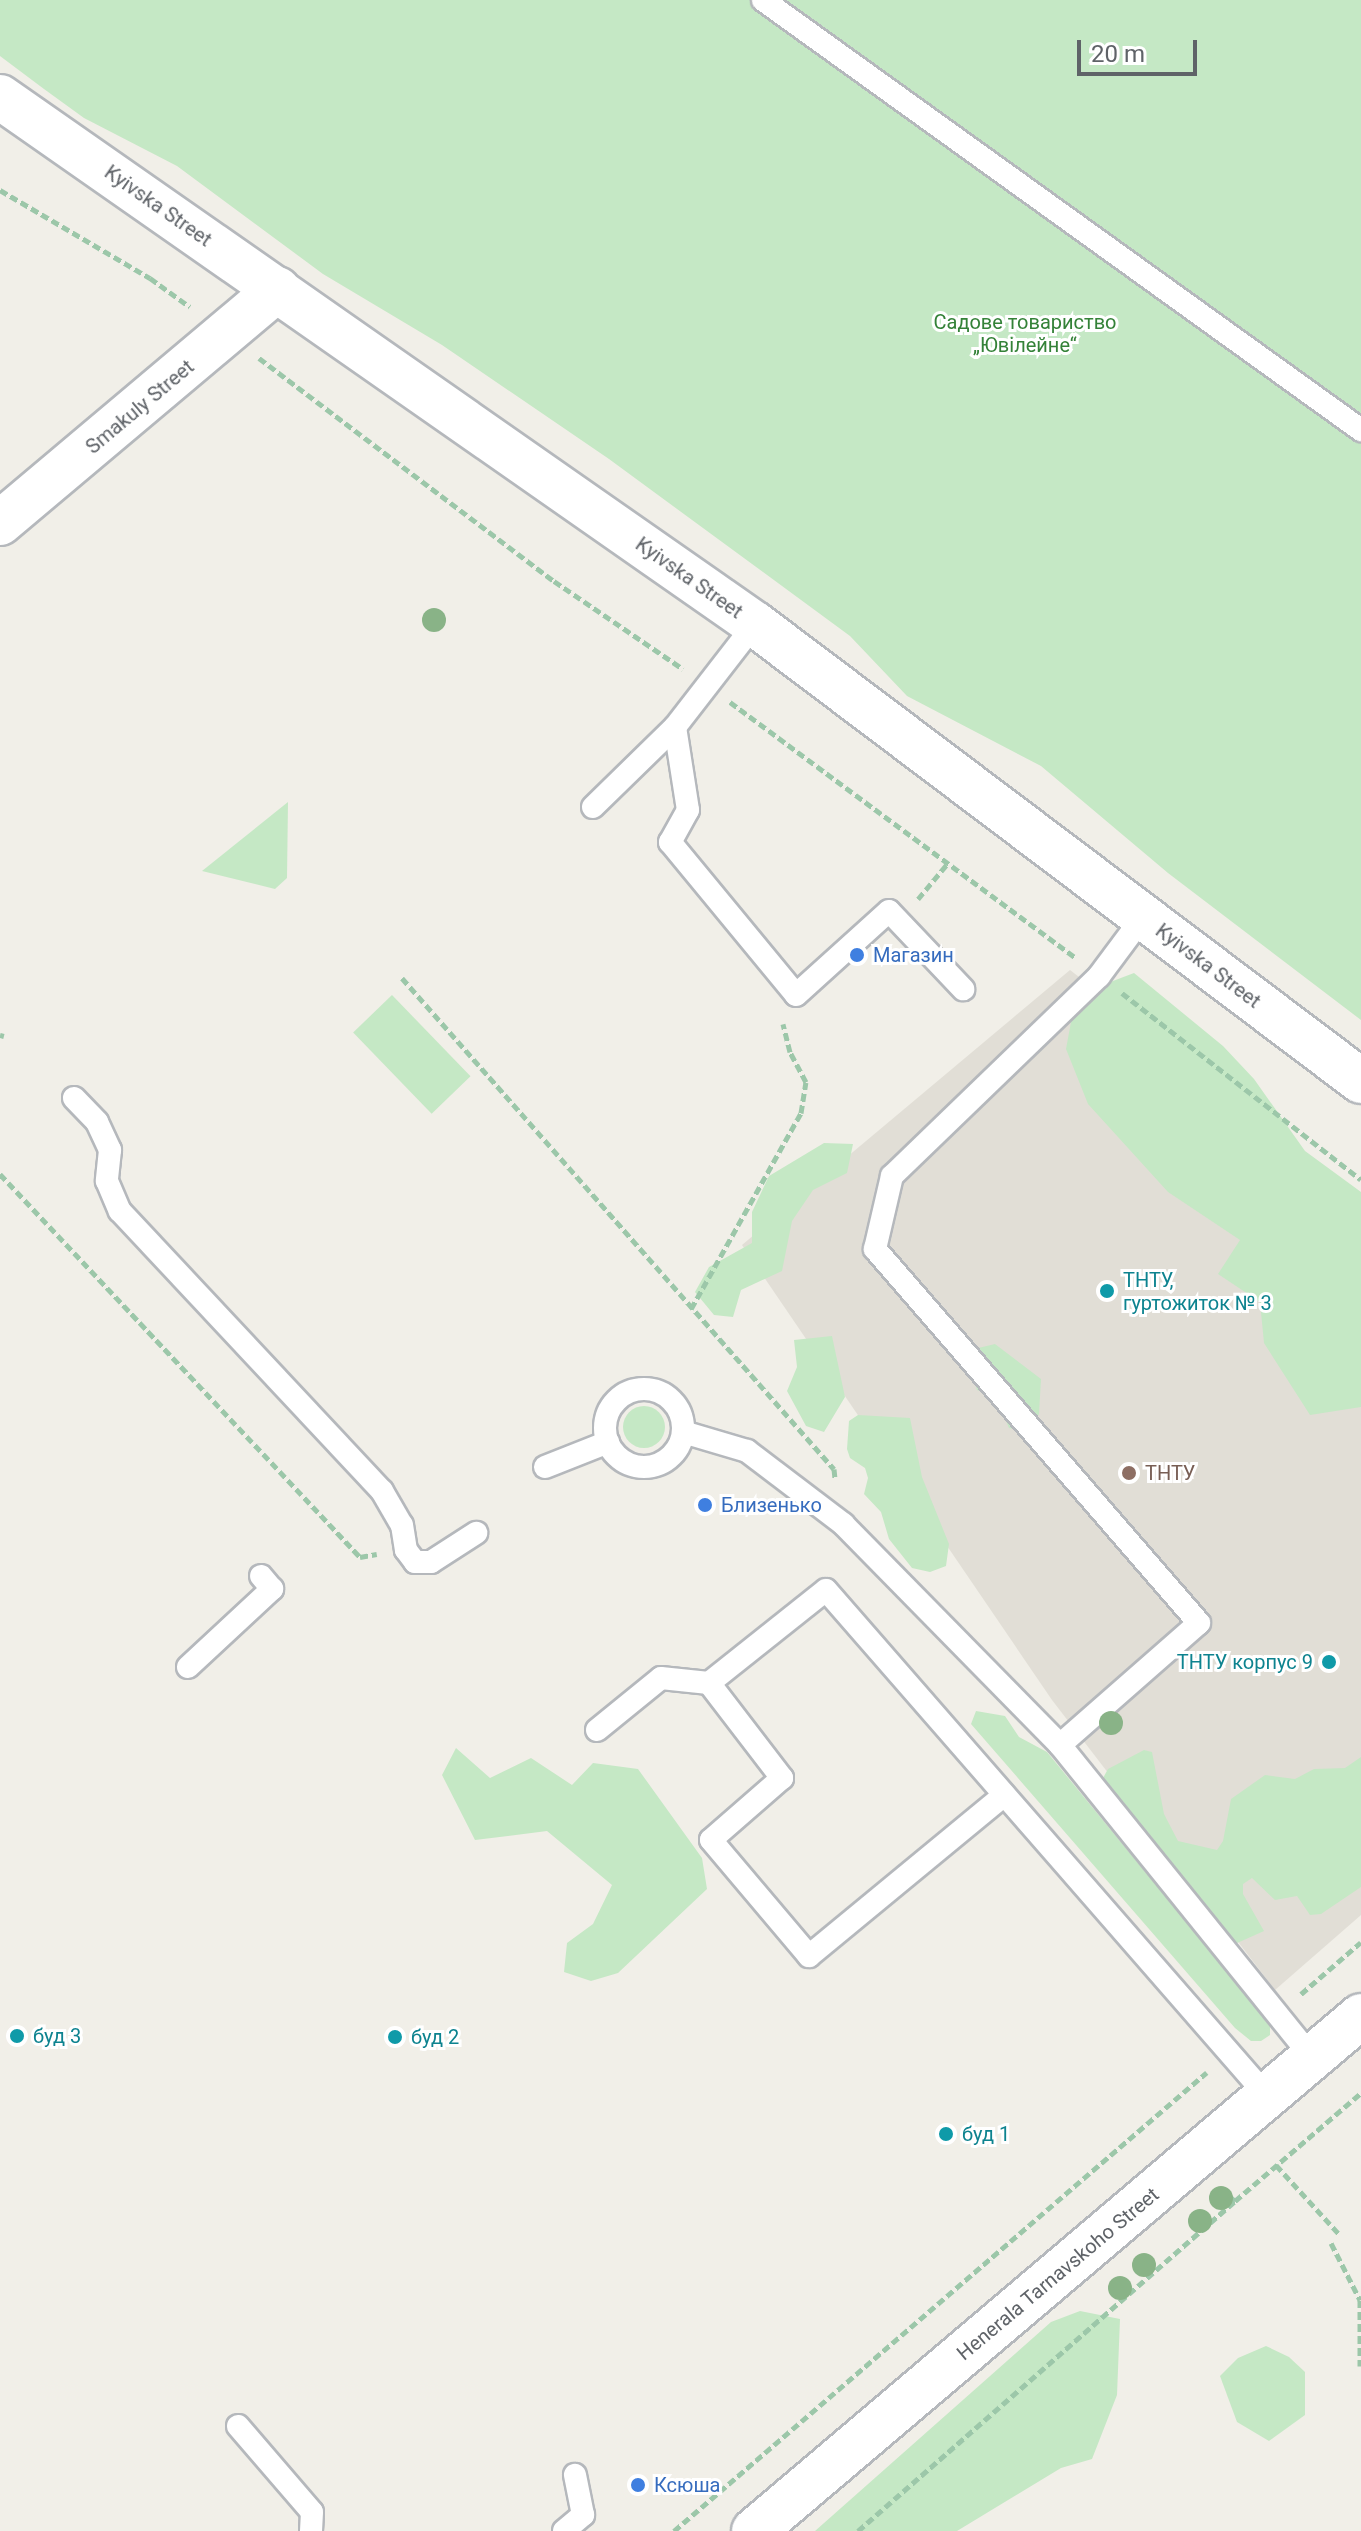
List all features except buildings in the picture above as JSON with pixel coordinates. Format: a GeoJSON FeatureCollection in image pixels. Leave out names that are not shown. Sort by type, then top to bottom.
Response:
{"type":"FeatureCollection","features":[{"type":"Feature","properties":{"kind":"street","name":"Kyivska Street"},"geometry":{"type":"LineString","coordinates":[[0,97],[755,624],[1361,1081]]}},
{"type":"Feature","properties":{"kind":"street","name":"Smakuly Street"},"geometry":{"type":"LineString","coordinates":[[0,523],[278,289]]}},
{"type":"Feature","properties":{"kind":"street","name":"Henerala Tarnavskoho Street"},"geometry":{"type":"LineString","coordinates":[[754,2531],[1361,2016]]}},
{"type":"Feature","properties":{"kind":"lane"},"geometry":{"type":"LineString","coordinates":[[763,0],[1361,430]]}},
{"type":"Feature","properties":{"kind":"lane"},"geometry":{"type":"LineString","coordinates":[[593,807],[675,727],[755,624]]}},
{"type":"Feature","properties":{"kind":"lane"},"geometry":{"type":"LineString","coordinates":[[675,727],[688,810],[670,842],[796,995],[889,911],[963,989]]}},
{"type":"Feature","properties":{"kind":"lane"},"geometry":{"type":"LineString","coordinates":[[1060,1745],[1199,1623],[875,1249],[892,1176],[1099,976],[1143,917]]}},
{"type":"Feature","properties":{"kind":"lane"},"geometry":{"type":"LineString","coordinates":[[74,1098],[97,1122],[110,1150],[107,1181],[120,1211],[382,1491],[402,1525],[406,1550],[415,1562],[431,1562],[476,1533]]}},
{"type":"Feature","properties":{"kind":"lane"},"geometry":{"type":"LineString","coordinates":[[634,1390],[659,1391],[678,1408],[683,1432],[672,1455],[649,1466],[624,1462],[608,1442],[607,1416],[613,1404],[634,1390]]}},
{"type":"Feature","properties":{"kind":"lane"},"geometry":{"type":"LineString","coordinates":[[683,1432],[747,1451],[843,1524],[1060,1745],[1313,2058]]}},
{"type":"Feature","properties":{"kind":"lane"},"geometry":{"type":"LineString","coordinates":[[545,1467],[608,1442]]}},
{"type":"Feature","properties":{"kind":"lane"},"geometry":{"type":"LineString","coordinates":[[188,1667],[272,1589],[261,1576]]}},
{"type":"Feature","properties":{"kind":"lane"},"geometry":{"type":"LineString","coordinates":[[597,1730],[661,1678],[709,1683],[826,1590],[1268,2097]]}},
{"type":"Feature","properties":{"kind":"lane"},"geometry":{"type":"LineString","coordinates":[[709,1683],[782,1778],[711,1840],[809,1956],[1004,1795]]}},
{"type":"Feature","properties":{"kind":"lane"},"geometry":{"type":"LineString","coordinates":[[238,2426],[312,2512],[311,2531]]}},
{"type":"Feature","properties":{"kind":"lane"},"geometry":{"type":"LineString","coordinates":[[564,2531],[583,2515],[575,2475]]}},
{"type":"Feature","properties":{"kind":"path"},"geometry":{"type":"LineString","coordinates":[[899,921],[948,863]]}},
{"type":"Feature","properties":{"kind":"path"},"geometry":{"type":"LineString","coordinates":[[402,978],[834,1469],[843,1524]]}},
{"type":"Feature","properties":{"kind":"path"},"geometry":{"type":"LineString","coordinates":[[691,1309],[801,1113],[806,1082],[790,1052],[782,1021],[796,995]]}},
{"type":"Feature","properties":{"kind":"path"},"geometry":{"type":"LineString","coordinates":[[0,1174],[360,1557],[406,1550]]}},
{"type":"Feature","properties":{"kind":"path"},"geometry":{"type":"LineString","coordinates":[[1276,2016],[1361,1942]]}},
{"type":"Feature","properties":{"kind":"path"},"geometry":{"type":"LineString","coordinates":[[674,2531],[1229,2052]]}},
{"type":"Feature","properties":{"kind":"path"},"geometry":{"type":"LineString","coordinates":[[858,2531],[1361,2093]]}},
{"type":"Feature","properties":{"kind":"path"},"geometry":{"type":"LineString","coordinates":[[1276,2165],[1340,2235]]}},
{"type":"Feature","properties":{"kind":"path"},"geometry":{"type":"LineString","coordinates":[[1211,2180],[1235,2201]]}},
{"type":"Feature","properties":{"kind":"path"},"geometry":{"type":"LineString","coordinates":[[1331,2243],[1360,2300],[1360,2366]]}},
{"type":"Feature","properties":{"kind":"shaded area","name":"ТНТУ"},"geometry":{"type":"Polygon","coordinates":[[[1070,970],[1361,1196],[1361,1915],[1275,1990],[1052,1700],[742,1245],[1070,970]]]}},
{"type":"Feature","properties":{"kind":"green space","name":"Садове товариство „Ювілейне“"},"geometry":{"type":"Polygon","coordinates":[[[0,0],[1361,0],[1361,1020],[1168,873],[1041,766],[907,696],[850,636],[609,459],[442,345],[323,274],[177,166],[84,118],[44,89],[0,56],[0,0]]]}},
{"type":"Feature","properties":{"kind":"green space"},"geometry":{"type":"Polygon","coordinates":[[[288,802],[287,878],[275,889],[202,871],[288,802]]]}},
{"type":"Feature","properties":{"kind":"green space"},"geometry":{"type":"Polygon","coordinates":[[[1134,973],[1223,1046],[1254,1079],[1305,1151],[1361,1192],[1361,1407],[1310,1415],[1264,1343],[1260,1302],[1218,1274],[1240,1240],[1168,1192],[1088,1104],[1066,1049],[1076,995],[1134,973]]]}},
{"type":"Feature","properties":{"kind":"green space"},"geometry":{"type":"Polygon","coordinates":[[[392,995],[470,1076],[432,1114],[353,1033],[392,995]]]}},
{"type":"Feature","properties":{"kind":"green space"},"geometry":{"type":"Polygon","coordinates":[[[824,1143],[853,1144],[847,1173],[813,1190],[792,1221],[782,1271],[741,1290],[733,1317],[714,1315],[695,1292],[709,1267],[752,1243],[752,1212],[769,1176],[824,1143]]]}},
{"type":"Feature","properties":{"kind":"green space"},"geometry":{"type":"Polygon","coordinates":[[[832,1336],[845,1397],[824,1432],[806,1426],[787,1391],[797,1367],[794,1340],[832,1336]]]}},
{"type":"Feature","properties":{"kind":"green space"},"geometry":{"type":"Polygon","coordinates":[[[995,1344],[1041,1379],[1039,1414],[1029,1432],[1009,1428],[996,1397],[977,1390],[971,1372],[974,1349],[995,1344]]]}},
{"type":"Feature","properties":{"kind":"green space"},"geometry":{"type":"Polygon","coordinates":[[[644,1406],[659,1412],[665,1427],[659,1442],[644,1448],[629,1442],[623,1427],[629,1412],[644,1406]]]}},
{"type":"Feature","properties":{"kind":"green space"},"geometry":{"type":"Polygon","coordinates":[[[858,1415],[910,1418],[922,1477],[949,1544],[946,1566],[930,1572],[912,1568],[889,1539],[881,1512],[864,1494],[868,1478],[865,1468],[850,1458],[847,1449],[849,1421],[858,1415]]]}},
{"type":"Feature","properties":{"kind":"green space"},"geometry":{"type":"Polygon","coordinates":[[[976,1711],[1005,1716],[1019,1737],[1047,1752],[1270,2024],[1270,2035],[1261,2041],[1251,2041],[1235,2028],[971,1724],[976,1711]]]}},
{"type":"Feature","properties":{"kind":"green space"},"geometry":{"type":"Polygon","coordinates":[[[456,1748],[490,1778],[531,1758],[572,1785],[593,1763],[638,1769],[702,1858],[707,1889],[618,1973],[591,1981],[564,1972],[567,1943],[593,1924],[612,1885],[547,1831],[475,1840],[442,1775],[456,1748]]]}},
{"type":"Feature","properties":{"kind":"green space"},"geometry":{"type":"Polygon","coordinates":[[[1144,1750],[1152,1752],[1164,1814],[1178,1841],[1217,1850],[1223,1841],[1231,1799],[1265,1775],[1295,1779],[1314,1769],[1345,1768],[1361,1757],[1361,1887],[1321,1914],[1310,1915],[1297,1896],[1275,1900],[1252,1878],[1243,1884],[1243,1894],[1264,1931],[1235,1944],[1224,1942],[1105,1788],[1103,1778],[1108,1769],[1144,1750]]]}},
{"type":"Feature","properties":{"kind":"green space"},"geometry":{"type":"Polygon","coordinates":[[[1080,2311],[1120,2319],[1117,2395],[1092,2459],[1061,2468],[957,2531],[815,2531],[1051,2322],[1080,2311]]]}},
{"type":"Feature","properties":{"kind":"green space"},"geometry":{"type":"Polygon","coordinates":[[[1266,2346],[1289,2357],[1305,2372],[1305,2415],[1269,2441],[1237,2422],[1220,2376],[1238,2358],[1266,2346]]]}},
{"type":"Feature","properties":{"kind":"place","name":"Магазин"},"geometry":{"type":"Point","coordinates":[857,955]}},
{"type":"Feature","properties":{"kind":"place","name":"ТНТУ, гуртожиток № 3"},"geometry":{"type":"Point","coordinates":[1107,1291]}},
{"type":"Feature","properties":{"kind":"place","name":"ТНТУ"},"geometry":{"type":"Point","coordinates":[1129,1473]}},
{"type":"Feature","properties":{"kind":"place","name":"Близенько"},"geometry":{"type":"Point","coordinates":[705,1505]}},
{"type":"Feature","properties":{"kind":"place","name":"ТНТУ корпус 9"},"geometry":{"type":"Point","coordinates":[1329,1662]}},
{"type":"Feature","properties":{"kind":"place","name":"буд 3"},"geometry":{"type":"Point","coordinates":[17,2036]}},
{"type":"Feature","properties":{"kind":"place","name":"буд 2"},"geometry":{"type":"Point","coordinates":[395,2037]}},
{"type":"Feature","properties":{"kind":"place","name":"буд 1"},"geometry":{"type":"Point","coordinates":[946,2134]}},
{"type":"Feature","properties":{"kind":"place","name":"Ксюша"},"geometry":{"type":"Point","coordinates":[638,2485]}}]}
